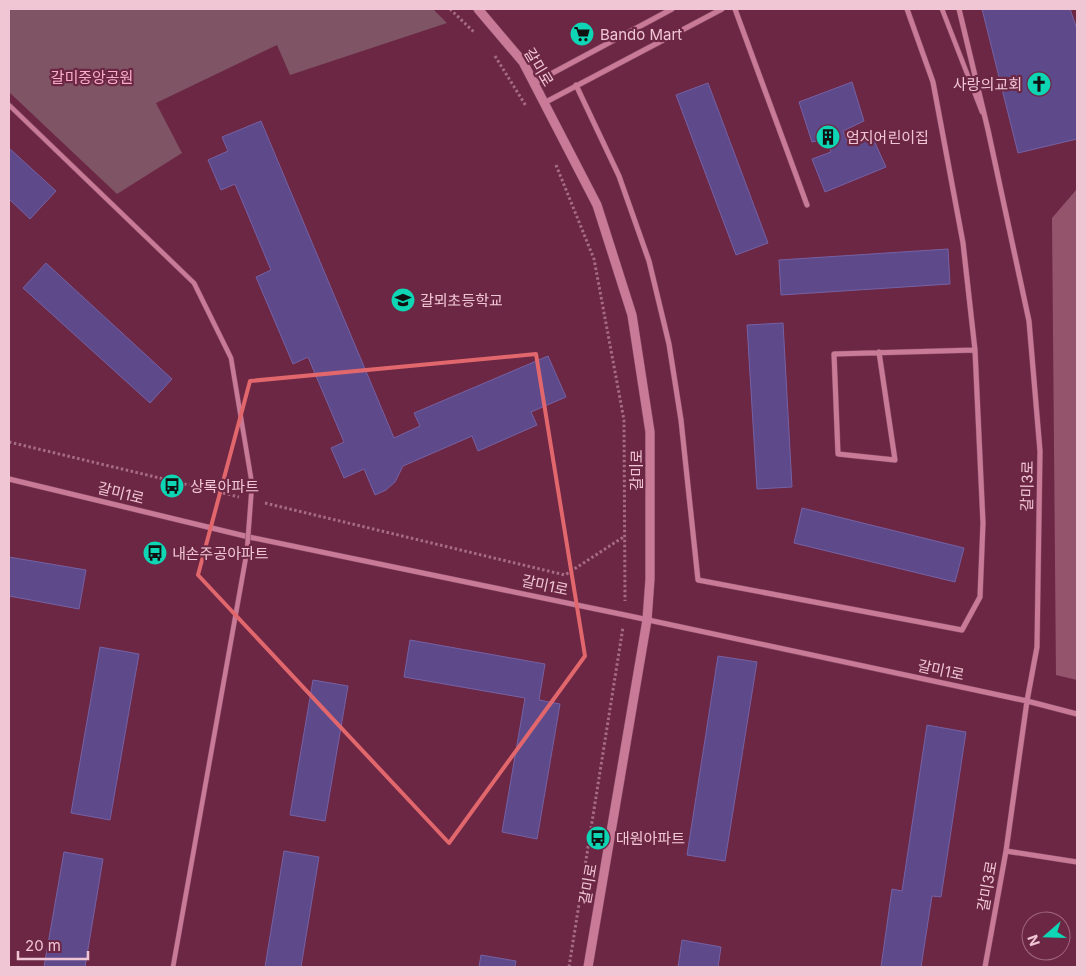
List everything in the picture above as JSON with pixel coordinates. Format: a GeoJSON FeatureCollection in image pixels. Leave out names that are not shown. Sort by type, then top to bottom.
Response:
{"type":"FeatureCollection","features":[{"type":"Feature","properties":{"kind":"street","name":"갈미로"},"geometry":{"type":"LineString","coordinates":[[478,9],[523,62],[597,205],[632,315],[650,432],[650,579],[647,620],[588,967]]}},
{"type":"Feature","properties":{"kind":"street"},"geometry":{"type":"LineString","coordinates":[[534,83],[672,9]]}},
{"type":"Feature","properties":{"kind":"street"},"geometry":{"type":"LineString","coordinates":[[544,103],[722,9]]}},
{"type":"Feature","properties":{"kind":"street"},"geometry":{"type":"LineString","coordinates":[[735,9],[807,205]]}},
{"type":"Feature","properties":{"kind":"street"},"geometry":{"type":"LineString","coordinates":[[576,85],[619,176],[650,262],[669,344],[682,420],[698,580],[962,630],[980,597],[983,523],[975,350],[963,243],[933,82],[907,9]]}},
{"type":"Feature","properties":{"kind":"street"},"geometry":{"type":"LineString","coordinates":[[942,9],[988,130]]}},
{"type":"Feature","properties":{"kind":"street","name":"갈미3로"},"geometry":{"type":"LineString","coordinates":[[959,9],[988,130],[1029,321],[1040,451],[1036,647],[1006,851],[986,967]]}},
{"type":"Feature","properties":{"kind":"street"},"geometry":{"type":"LineString","coordinates":[[9,105],[194,283],[231,358],[252,484],[247,552],[173,967]]}},
{"type":"Feature","properties":{"kind":"street"},"geometry":{"type":"LineString","coordinates":[[878,352],[895,460],[838,454],[834,354],[878,352],[975,350]]}},
{"type":"Feature","properties":{"kind":"street","name":"갈미1로"},"geometry":{"type":"LineString","coordinates":[[9,479],[249,537],[625,614],[1027,701],[1077,714]]}},
{"type":"Feature","properties":{"kind":"street"},"geometry":{"type":"LineString","coordinates":[[1006,851],[1077,862]]}},
{"type":"Feature","properties":{"kind":"path"},"geometry":{"type":"LineString","coordinates":[[450,9],[476,34]]}},
{"type":"Feature","properties":{"kind":"path"},"geometry":{"type":"LineString","coordinates":[[494,55],[530,113]]}},
{"type":"Feature","properties":{"kind":"path"},"geometry":{"type":"LineString","coordinates":[[556,164],[594,259],[624,420],[625,614],[569,967]]}},
{"type":"Feature","properties":{"kind":"path"},"geometry":{"type":"LineString","coordinates":[[9,442],[243,498]]}},
{"type":"Feature","properties":{"kind":"path"},"geometry":{"type":"LineString","coordinates":[[261,502],[565,575],[625,536]]}},
{"type":"Feature","properties":{"kind":"highlighted area"},"geometry":{"type":"Polygon","coordinates":[[[536,354],[585,656],[449,843],[198,575],[250,381],[536,354]]]}},
{"type":"Feature","properties":{"kind":"green space","name":"갈미중앙공원"},"geometry":{"type":"Polygon","coordinates":[[[9,9],[433,9],[447,23],[290,75],[277,45],[156,103],[182,153],[117,194],[9,92],[9,9]]]}},
{"type":"Feature","properties":{"kind":"shaded area"},"geometry":{"type":"Polygon","coordinates":[[[1077,189],[1077,680],[1056,675],[1052,218],[1077,189]]]}},
{"type":"Feature","properties":{"kind":"building","name":"사랑의교회"},"geometry":{"type":"Polygon","coordinates":[[[982,9],[1070,9],[1077,29],[1077,139],[1018,153],[982,9]]]}},
{"type":"Feature","properties":{"kind":"building","name":"엄지어린이집"},"geometry":{"type":"Polygon","coordinates":[[[852,82],[864,121],[843,131],[848,144],[872,136],[886,167],[825,192],[812,159],[831,152],[826,139],[812,142],[799,102],[852,82]]]}},
{"type":"Feature","properties":{"kind":"building"},"geometry":{"type":"Polygon","coordinates":[[[708,83],[768,243],[736,255],[676,95],[708,83]]]}},
{"type":"Feature","properties":{"kind":"building"},"geometry":{"type":"Polygon","coordinates":[[[261,121],[394,438],[420,426],[414,413],[548,356],[566,397],[531,412],[537,425],[478,451],[472,436],[403,466],[395,482],[386,490],[375,495],[364,469],[344,478],[331,448],[344,442],[308,357],[293,364],[256,277],[271,270],[235,184],[221,190],[208,160],[228,151],[222,137],[261,121]]]}},
{"type":"Feature","properties":{"kind":"building"},"geometry":{"type":"Polygon","coordinates":[[[9,148],[56,191],[30,219],[9,199],[9,148]]]}},
{"type":"Feature","properties":{"kind":"building"},"geometry":{"type":"Polygon","coordinates":[[[948,249],[950,284],[781,295],[779,260],[948,249]]]}},
{"type":"Feature","properties":{"kind":"building"},"geometry":{"type":"Polygon","coordinates":[[[46,263],[172,379],[150,403],[23,288],[46,263]]]}},
{"type":"Feature","properties":{"kind":"building"},"geometry":{"type":"Polygon","coordinates":[[[783,323],[792,487],[757,489],[747,325],[783,323]]]}},
{"type":"Feature","properties":{"kind":"building"},"geometry":{"type":"Polygon","coordinates":[[[802,508],[964,548],[955,582],[794,543],[802,508]]]}},
{"type":"Feature","properties":{"kind":"building"},"geometry":{"type":"Polygon","coordinates":[[[9,557],[86,570],[79,609],[9,596],[9,557]]]}},
{"type":"Feature","properties":{"kind":"building"},"geometry":{"type":"Polygon","coordinates":[[[410,640],[545,664],[539,700],[560,704],[537,839],[502,832],[525,698],[404,677],[410,640]]]}},
{"type":"Feature","properties":{"kind":"building"},"geometry":{"type":"Polygon","coordinates":[[[100,647],[139,654],[110,820],[71,813],[100,647]]]}},
{"type":"Feature","properties":{"kind":"building"},"geometry":{"type":"Polygon","coordinates":[[[718,656],[757,662],[725,861],[687,855],[718,656]]]}},
{"type":"Feature","properties":{"kind":"building"},"geometry":{"type":"Polygon","coordinates":[[[313,680],[348,686],[325,821],[290,815],[313,680]]]}},
{"type":"Feature","properties":{"kind":"building"},"geometry":{"type":"Polygon","coordinates":[[[927,725],[966,732],[941,897],[932,896],[921,967],[881,967],[892,889],[902,891],[927,725]]]}},
{"type":"Feature","properties":{"kind":"building"},"geometry":{"type":"Polygon","coordinates":[[[284,851],[319,857],[301,967],[265,967],[284,851]]]}},
{"type":"Feature","properties":{"kind":"building"},"geometry":{"type":"Polygon","coordinates":[[[64,852],[103,859],[85,967],[44,967],[64,852]]]}},
{"type":"Feature","properties":{"kind":"building"},"geometry":{"type":"Polygon","coordinates":[[[682,940],[721,947],[718,967],[678,967],[682,940]]]}},
{"type":"Feature","properties":{"kind":"building"},"geometry":{"type":"Polygon","coordinates":[[[481,955],[516,961],[515,967],[479,967],[481,955]]]}},
{"type":"Feature","properties":{"kind":"place","name":"Bando Mart"},"geometry":{"type":"Point","coordinates":[582,34]}},
{"type":"Feature","properties":{"kind":"place","name":"사랑의교회"},"geometry":{"type":"Point","coordinates":[1039,84]}},
{"type":"Feature","properties":{"kind":"place","name":"엄지어린이집"},"geometry":{"type":"Point","coordinates":[828,137]}},
{"type":"Feature","properties":{"kind":"place","name":"갈뫼초등학교"},"geometry":{"type":"Point","coordinates":[403,300]}},
{"type":"Feature","properties":{"kind":"place","name":"상록아파트"},"geometry":{"type":"Point","coordinates":[172,486]}},
{"type":"Feature","properties":{"kind":"place","name":"내손주공아파트"},"geometry":{"type":"Point","coordinates":[155,553]}},
{"type":"Feature","properties":{"kind":"place","name":"대원아파트"},"geometry":{"type":"Point","coordinates":[598,838]}}]}
